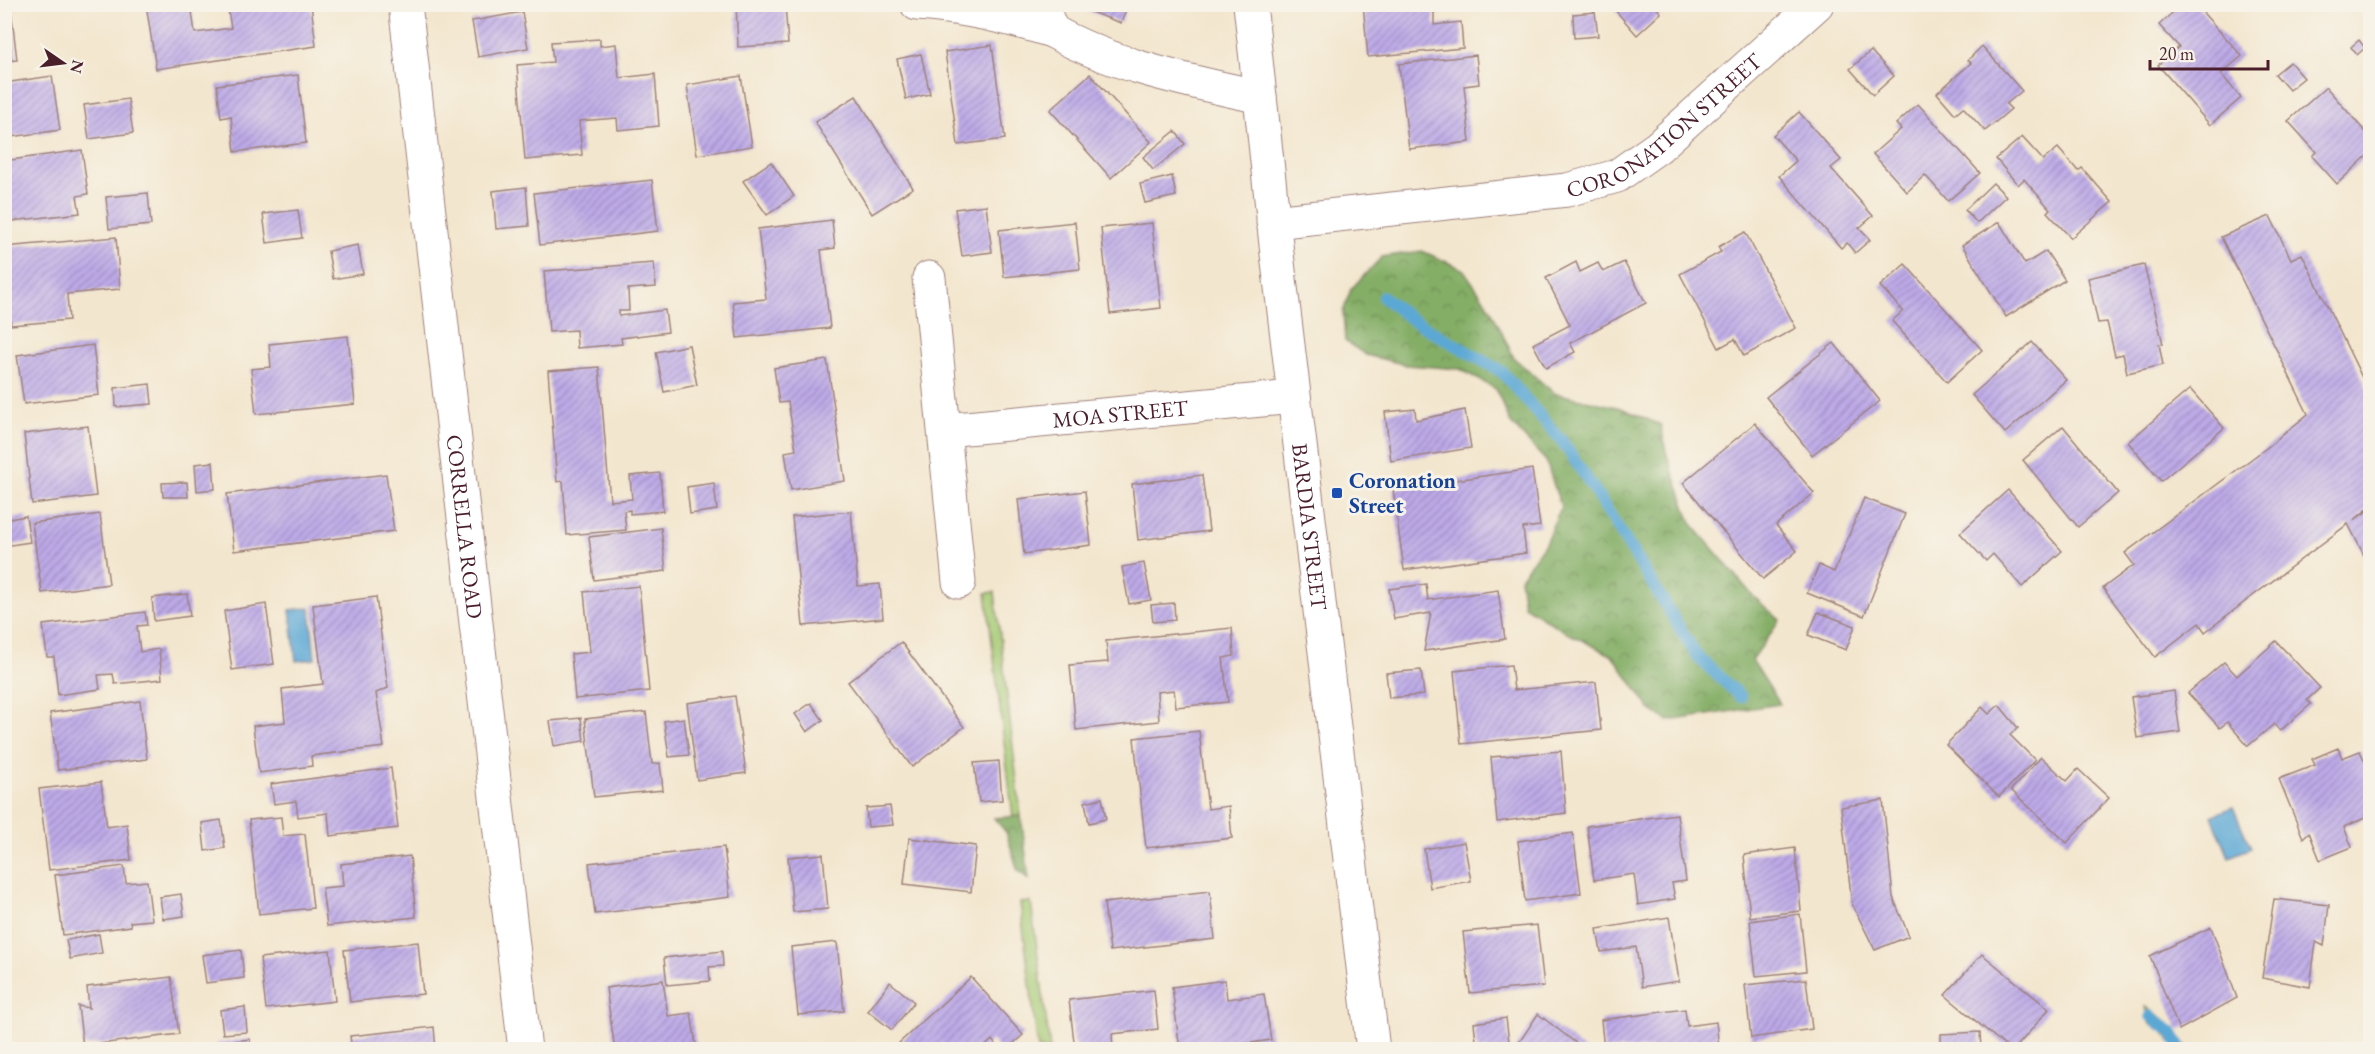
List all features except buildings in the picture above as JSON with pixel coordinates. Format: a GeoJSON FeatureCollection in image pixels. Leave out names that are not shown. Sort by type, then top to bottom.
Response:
{"type":"FeatureCollection","features":[{"type":"Feature","properties":{"kind":"street","name":"CORRELLA ROAD"},"geometry":{"type":"LineString","coordinates":[[405,4],[525,1050]]}},
{"type":"Feature","properties":{"kind":"street"},"geometry":{"type":"LineString","coordinates":[[917,4],[1047,18],[1081,47],[1132,65],[1260,97]]}},
{"type":"Feature","properties":{"kind":"street","name":"BARDIA STREET"},"geometry":{"type":"LineString","coordinates":[[1250,4],[1273,222],[1373,1050]]}},
{"type":"Feature","properties":{"kind":"street","name":"CORONATION STREET"},"geometry":{"type":"LineString","coordinates":[[1273,222],[1567,190],[1617,176],[1658,147],[1817,4]]}},
{"type":"Feature","properties":{"kind":"street"},"geometry":{"type":"LineString","coordinates":[[929,278],[959,582]]}},
{"type":"Feature","properties":{"kind":"street","name":"MOA STREET"},"geometry":{"type":"LineString","coordinates":[[945,430],[1294,397]]}},
{"type":"Feature","properties":{"kind":"green space"},"geometry":{"type":"Polygon","coordinates":[[[1422,251],[1463,269],[1490,308],[1514,358],[1554,393],[1621,408],[1661,425],[1666,452],[1691,523],[1753,596],[1780,620],[1752,660],[1780,704],[1668,721],[1650,709],[1613,656],[1566,632],[1524,606],[1520,578],[1544,545],[1561,507],[1546,461],[1510,422],[1496,389],[1460,369],[1407,365],[1366,355],[1345,341],[1343,312],[1351,289],[1382,257],[1422,251]]]}},
{"type":"Feature","properties":{"kind":"green space"},"geometry":{"type":"Polygon","coordinates":[[[995,592],[1021,816],[1013,817],[986,593],[995,592]]]}},
{"type":"Feature","properties":{"kind":"green space"},"geometry":{"type":"Polygon","coordinates":[[[1021,816],[1029,879],[1018,871],[1006,832],[994,818],[1021,816]]]}},
{"type":"Feature","properties":{"kind":"green space"},"geometry":{"type":"Polygon","coordinates":[[[1031,902],[1050,1049],[1038,1049],[1020,903],[1031,902]]]}},
{"type":"Feature","properties":{"kind":"green space"},"geometry":{"type":"Polygon","coordinates":[[[2146,1007],[2170,1025],[2188,1049],[2177,1049],[2164,1032],[2149,1022],[2146,1007]]]}},
{"type":"Feature","properties":{"kind":"water"},"geometry":{"type":"Polygon","coordinates":[[[310,608],[315,659],[296,661],[290,610],[310,608]]]}},
{"type":"Feature","properties":{"kind":"water"},"geometry":{"type":"Polygon","coordinates":[[[2233,807],[2251,848],[2229,857],[2212,816],[2233,807]]]}},
{"type":"Feature","properties":{"kind":"waterway"},"geometry":{"type":"LineString","coordinates":[[1383,297],[1411,319],[1502,372],[1562,441],[1697,656],[1741,697]]}},
{"type":"Feature","properties":{"kind":"waterway"},"geometry":{"type":"LineString","coordinates":[[2151,1016],[2172,1032],[2182,1050]]}},
{"type":"Feature","properties":{"kind":"place","name":"Coronation Street"},"geometry":{"type":"Point","coordinates":[1337,493]}}]}
